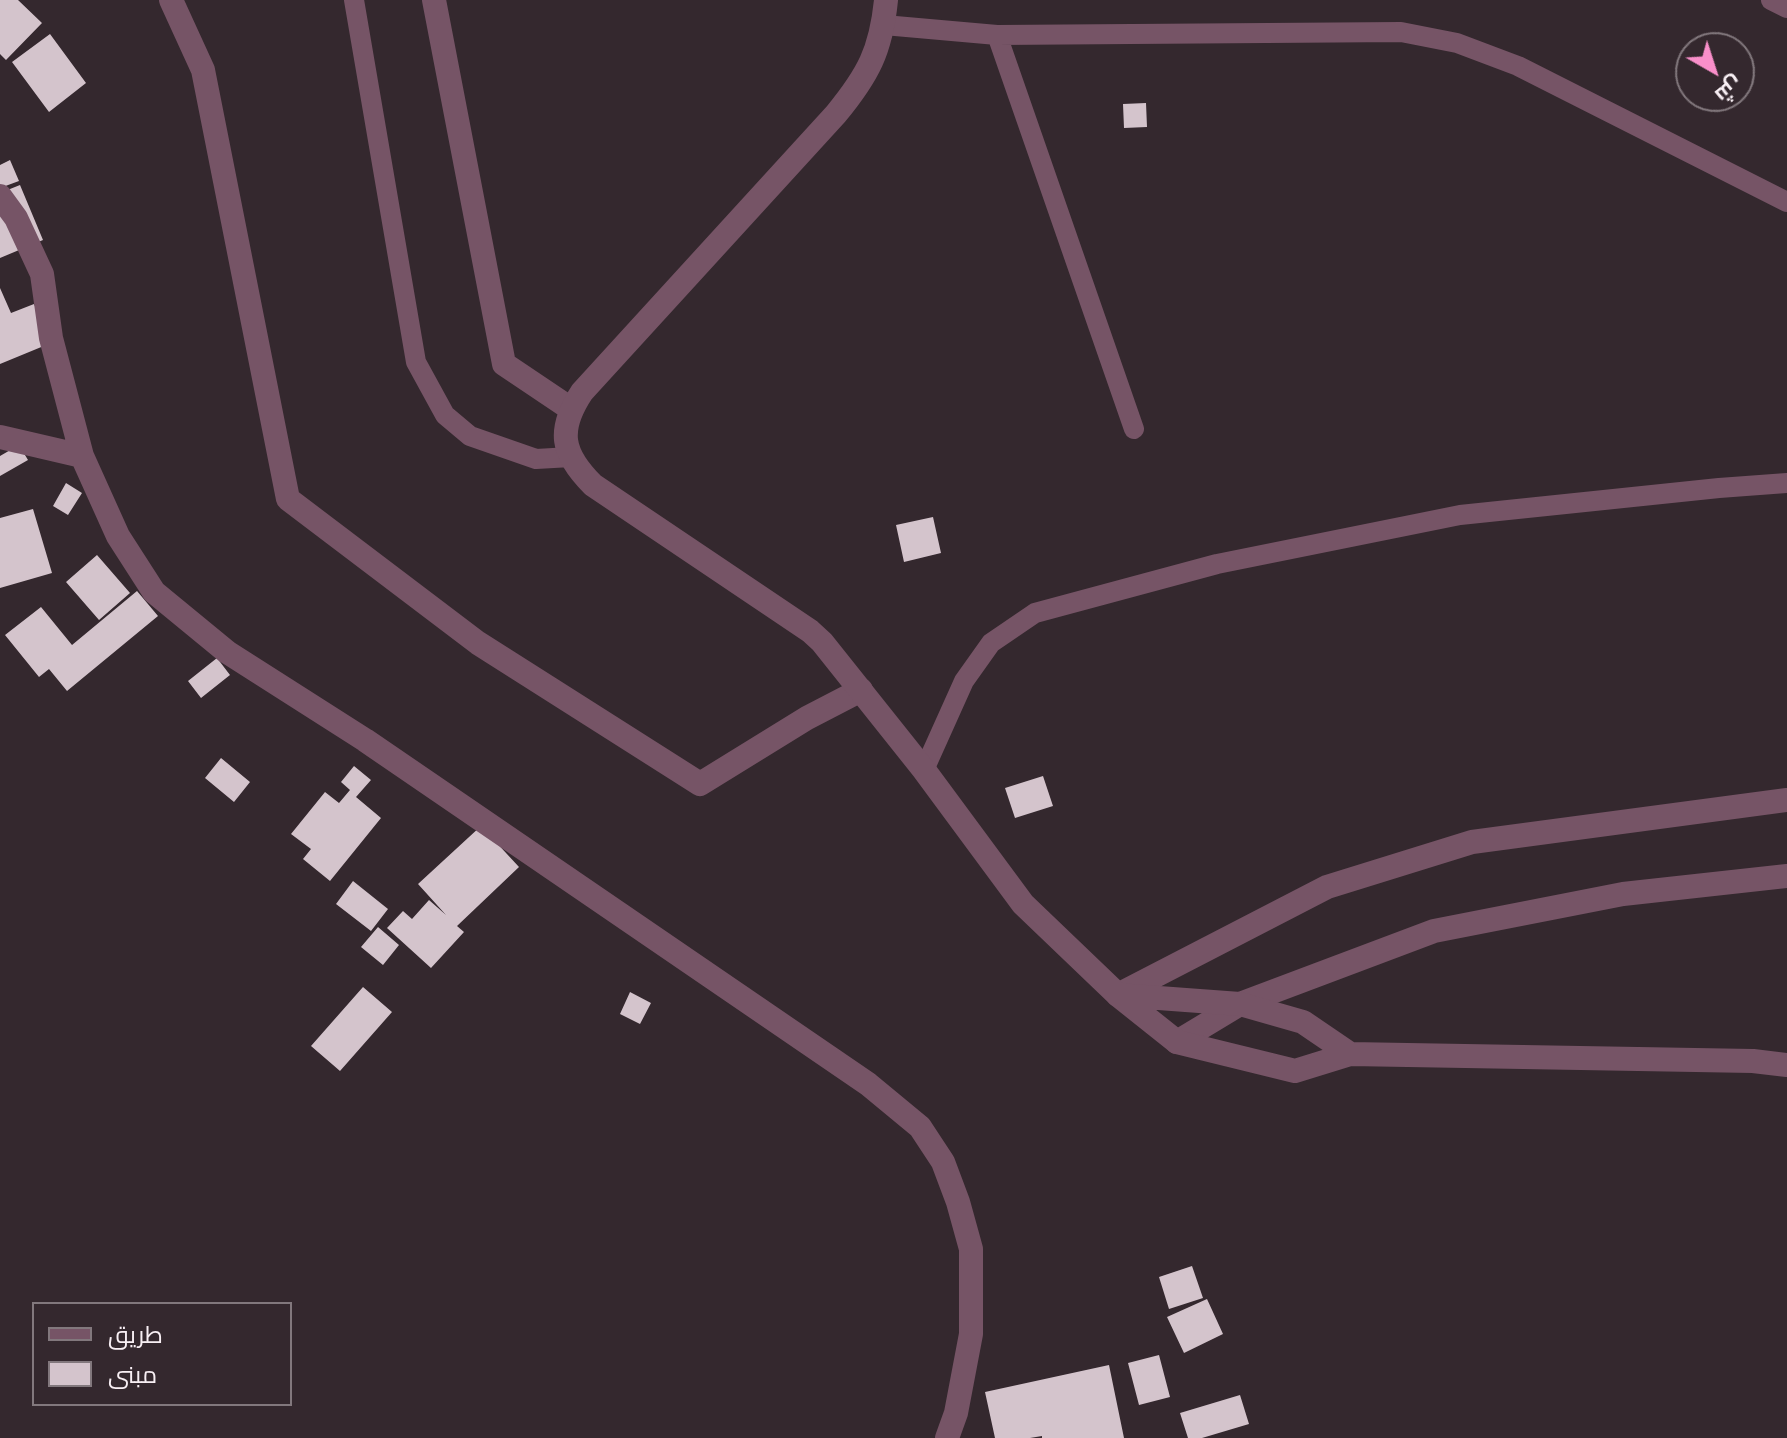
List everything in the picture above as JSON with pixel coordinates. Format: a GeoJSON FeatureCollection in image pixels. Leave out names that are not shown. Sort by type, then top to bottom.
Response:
{"type":"FeatureCollection","features":[{"type":"Feature","properties":{"kind":"street"},"geometry":{"type":"LineString","coordinates":[[171,0],[203,70],[288,499],[478,643],[700,784],[807,718],[861,690]]}},
{"type":"Feature","properties":{"kind":"street"},"geometry":{"type":"LineString","coordinates":[[434,0],[504,364],[571,409]]}},
{"type":"Feature","properties":{"kind":"street"},"geometry":{"type":"LineString","coordinates":[[886,0],[884,25],[876,52],[860,85],[582,392],[571,409],[565,428],[567,446],[577,469],[593,485],[810,631],[924,770],[1023,904],[1118,995],[1177,1042],[1295,1071],[1350,1054],[1753,1061],[1787,1065]]}},
{"type":"Feature","properties":{"kind":"street"},"geometry":{"type":"LineString","coordinates":[[0,196],[16,218],[42,274],[51,338],[82,456],[118,536],[154,592],[227,652],[365,740],[855,1075],[920,1127],[943,1162],[971,1249],[971,1334],[956,1413],[947,1438]]}},
{"type":"Feature","properties":{"kind":"street"},"geometry":{"type":"LineString","coordinates":[[0,437],[82,456]]}},
{"type":"Feature","properties":{"kind":"street"},"geometry":{"type":"LineString","coordinates":[[1118,995],[1327,887],[1472,842],[1787,800]]}},
{"type":"Feature","properties":{"kind":"street"},"geometry":{"type":"LineString","coordinates":[[1177,1042],[1240,1004],[1434,931],[1623,894],[1787,876]]}},
{"type":"Feature","properties":{"kind":"street"},"geometry":{"type":"LineString","coordinates":[[1118,995],[1240,1004],[1303,1022],[1350,1054]]}},
{"type":"Feature","properties":{"kind":"lane"},"geometry":{"type":"LineString","coordinates":[[354,0],[416,362],[445,415],[470,436],[536,459],[571,457]]}},
{"type":"Feature","properties":{"kind":"lane"},"geometry":{"type":"LineString","coordinates":[[1771,0],[1787,8]]}},
{"type":"Feature","properties":{"kind":"lane"},"geometry":{"type":"LineString","coordinates":[[884,25],[997,35],[1401,32],[1429,37],[1457,43],[1518,66],[1787,202]]}},
{"type":"Feature","properties":{"kind":"lane"},"geometry":{"type":"LineString","coordinates":[[997,35],[1134,429]]}},
{"type":"Feature","properties":{"kind":"lane"},"geometry":{"type":"LineString","coordinates":[[924,770],[964,681],[991,643],[1035,613],[1217,564],[1460,515],[1787,483]]}},
{"type":"Feature","properties":{"kind":"building"},"geometry":{"type":"Polygon","coordinates":[[[0,0],[18,0],[42,23],[6,60],[0,54],[0,0]]]}},
{"type":"Feature","properties":{"kind":"building"},"geometry":{"type":"Polygon","coordinates":[[[50,34],[86,83],[49,112],[12,62],[50,34]]]}},
{"type":"Feature","properties":{"kind":"building"},"geometry":{"type":"Polygon","coordinates":[[[1146,103],[1147,127],[1124,128],[1123,104],[1146,103]]]}},
{"type":"Feature","properties":{"kind":"building"},"geometry":{"type":"Polygon","coordinates":[[[10,160],[19,181],[0,188],[0,165],[10,160]]]}},
{"type":"Feature","properties":{"kind":"building"},"geometry":{"type":"Polygon","coordinates":[[[20,185],[43,240],[0,258],[0,193],[20,185]]]}},
{"type":"Feature","properties":{"kind":"building"},"geometry":{"type":"Polygon","coordinates":[[[0,288],[11,313],[34,304],[51,343],[0,364],[0,288]]]}},
{"type":"Feature","properties":{"kind":"building"},"geometry":{"type":"Polygon","coordinates":[[[19,445],[28,460],[0,476],[0,456],[19,445]]]}},
{"type":"Feature","properties":{"kind":"building"},"geometry":{"type":"Polygon","coordinates":[[[66,483],[82,493],[68,515],[53,506],[66,483]]]}},
{"type":"Feature","properties":{"kind":"building"},"geometry":{"type":"Polygon","coordinates":[[[33,509],[52,573],[0,588],[0,518],[33,509]]]}},
{"type":"Feature","properties":{"kind":"building"},"geometry":{"type":"Polygon","coordinates":[[[933,517],[941,553],[904,562],[896,525],[933,517]]]}},
{"type":"Feature","properties":{"kind":"building"},"geometry":{"type":"Polygon","coordinates":[[[97,555],[130,593],[99,620],[66,582],[97,555]]]}},
{"type":"Feature","properties":{"kind":"building"},"geometry":{"type":"Polygon","coordinates":[[[137,591],[158,616],[67,691],[49,669],[39,677],[5,635],[41,607],[72,645],[137,591]]]}},
{"type":"Feature","properties":{"kind":"building"},"geometry":{"type":"Polygon","coordinates":[[[217,658],[230,675],[201,698],[188,681],[217,658]]]}},
{"type":"Feature","properties":{"kind":"building"},"geometry":{"type":"Polygon","coordinates":[[[221,758],[250,782],[234,802],[205,778],[221,758]]]}},
{"type":"Feature","properties":{"kind":"building"},"geometry":{"type":"Polygon","coordinates":[[[354,766],[371,780],[356,797],[381,818],[330,881],[303,859],[311,849],[291,834],[325,792],[339,803],[350,790],[341,782],[354,766]]]}},
{"type":"Feature","properties":{"kind":"building"},"geometry":{"type":"Polygon","coordinates":[[[1043,776],[1053,806],[1015,818],[1005,788],[1043,776]]]}},
{"type":"Feature","properties":{"kind":"building"},"geometry":{"type":"Polygon","coordinates":[[[481,826],[519,867],[457,926],[464,932],[431,968],[387,928],[403,911],[412,919],[429,900],[446,915],[418,884],[481,826]]]}},
{"type":"Feature","properties":{"kind":"building"},"geometry":{"type":"Polygon","coordinates":[[[353,881],[388,909],[371,931],[336,904],[353,881]]]}},
{"type":"Feature","properties":{"kind":"building"},"geometry":{"type":"Polygon","coordinates":[[[378,927],[399,945],[383,965],[361,947],[378,927]]]}},
{"type":"Feature","properties":{"kind":"building"},"geometry":{"type":"Polygon","coordinates":[[[363,987],[392,1012],[340,1071],[311,1046],[363,987]]]}},
{"type":"Feature","properties":{"kind":"building"},"geometry":{"type":"Polygon","coordinates":[[[630,992],[651,1003],[640,1024],[620,1014],[630,992]]]}},
{"type":"Feature","properties":{"kind":"building"},"geometry":{"type":"Polygon","coordinates":[[[1192,1266],[1203,1298],[1169,1309],[1159,1277],[1192,1266]]]}},
{"type":"Feature","properties":{"kind":"building"},"geometry":{"type":"Polygon","coordinates":[[[1207,1299],[1223,1334],[1184,1353],[1167,1317],[1207,1299]]]}},
{"type":"Feature","properties":{"kind":"building"},"geometry":{"type":"Polygon","coordinates":[[[1159,1355],[1170,1397],[1139,1405],[1128,1363],[1159,1355]]]}},
{"type":"Feature","properties":{"kind":"building"},"geometry":{"type":"Polygon","coordinates":[[[1109,1365],[1124,1438],[995,1438],[985,1392],[1109,1365]]]}},
{"type":"Feature","properties":{"kind":"building"},"geometry":{"type":"Polygon","coordinates":[[[1240,1395],[1249,1424],[1202,1438],[1188,1438],[1180,1413],[1240,1395]]]}}]}
